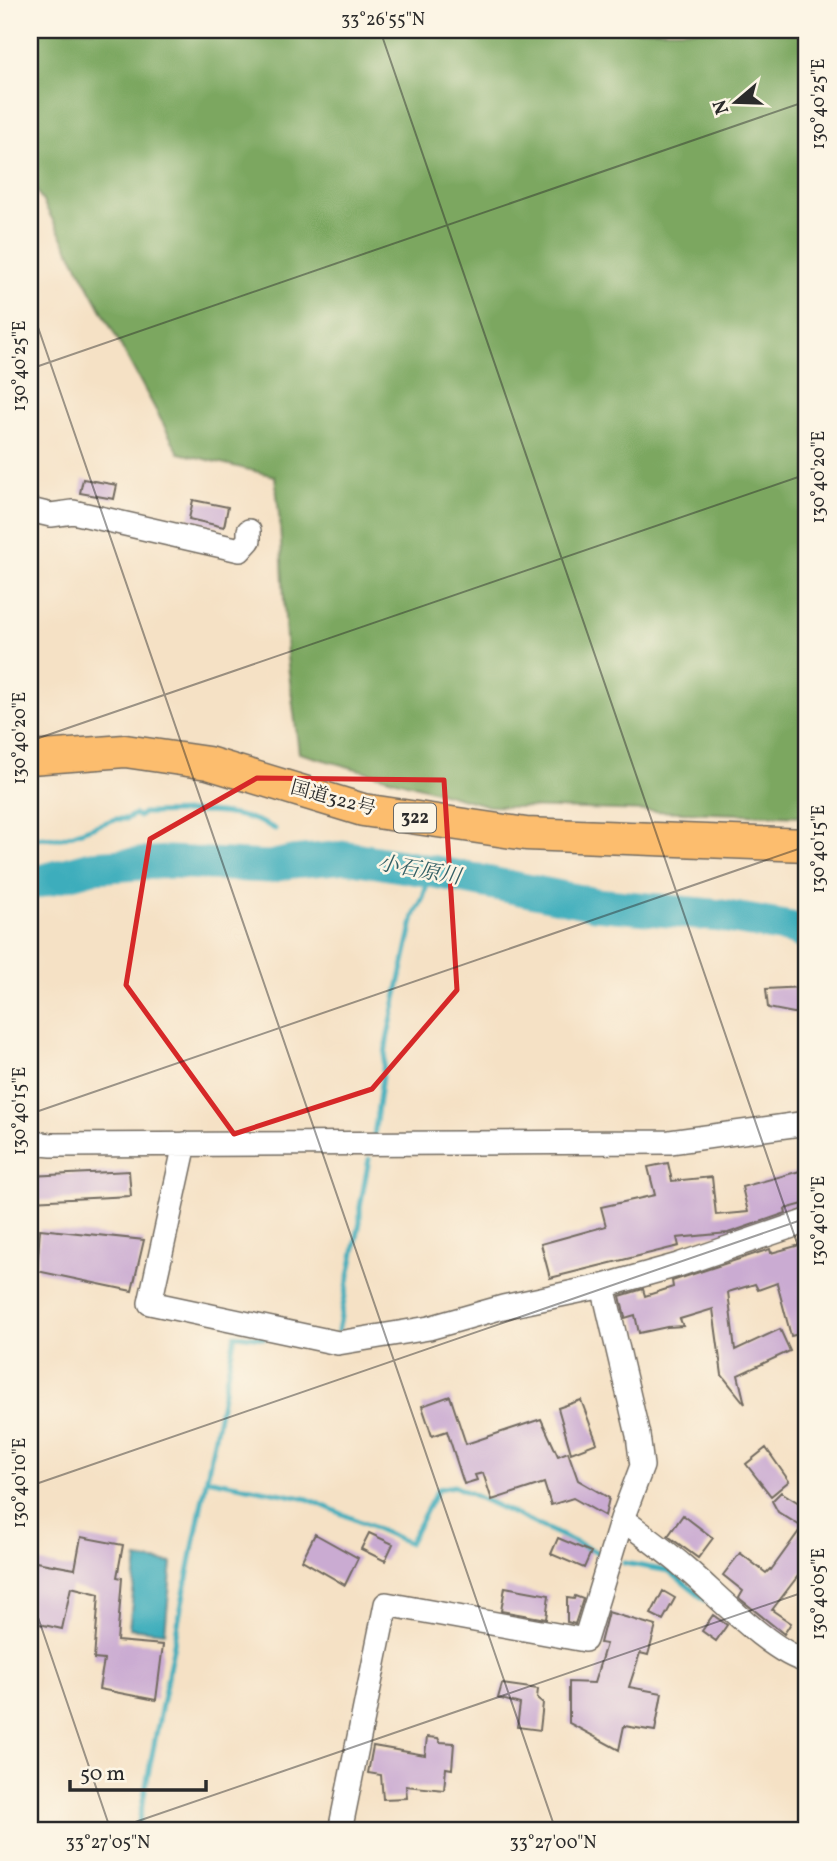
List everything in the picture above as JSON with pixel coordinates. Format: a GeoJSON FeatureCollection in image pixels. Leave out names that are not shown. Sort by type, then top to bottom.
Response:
{"type":"FeatureCollection","features":[{"type":"Feature","properties":{"kind":"highway","name":"国道322号"},"geometry":{"type":"LineString","coordinates":[[30,758],[125,751],[208,763],[363,810],[526,834],[807,845]]}},
{"type":"Feature","properties":{"kind":"street"},"geometry":{"type":"LineString","coordinates":[[30,510],[51,515],[73,512],[240,550],[249,540],[249,531]]}},
{"type":"Feature","properties":{"kind":"street"},"geometry":{"type":"LineString","coordinates":[[30,1143],[670,1142],[807,1123]]}},
{"type":"Feature","properties":{"kind":"street"},"geometry":{"type":"LineString","coordinates":[[185,1144],[150,1303],[338,1343],[429,1328],[503,1307],[603,1286],[678,1265],[807,1221]]}},
{"type":"Feature","properties":{"kind":"street"},"geometry":{"type":"LineString","coordinates":[[340,1831],[386,1604],[585,1640],[622,1519],[642,1466],[638,1434],[603,1286]]}},
{"type":"Feature","properties":{"kind":"street"},"geometry":{"type":"LineString","coordinates":[[622,1519],[681,1564],[752,1628],[795,1658],[807,1661]]}},
{"type":"Feature","properties":{"kind":"highlighted area"},"geometry":{"type":"Polygon","coordinates":[[[257,778],[444,780],[457,990],[372,1089],[234,1134],[126,985],[150,839],[257,778]]]}},
{"type":"Feature","properties":{"kind":"green space"},"geometry":{"type":"Polygon","coordinates":[[[30,30],[807,30],[807,816],[489,806],[299,753],[287,657],[275,476],[179,453],[30,178],[30,30]]]}},
{"type":"Feature","properties":{"kind":"water"},"geometry":{"type":"Polygon","coordinates":[[[137,1559],[172,1563],[165,1632],[129,1628],[137,1559]]]}},
{"type":"Feature","properties":{"kind":"building"},"geometry":{"type":"Polygon","coordinates":[[[83,479],[117,485],[114,499],[80,493],[83,479]]]}},
{"type":"Feature","properties":{"kind":"building"},"geometry":{"type":"Polygon","coordinates":[[[193,500],[228,507],[224,527],[189,519],[193,500]]]}},
{"type":"Feature","properties":{"kind":"building"},"geometry":{"type":"Polygon","coordinates":[[[804,987],[799,1014],[768,1008],[766,989],[804,987]]]}},
{"type":"Feature","properties":{"kind":"building"},"geometry":{"type":"Polygon","coordinates":[[[668,1163],[672,1181],[712,1177],[716,1215],[748,1212],[742,1187],[807,1169],[807,1203],[785,1209],[786,1213],[728,1233],[677,1238],[679,1246],[550,1278],[541,1244],[606,1226],[601,1207],[655,1195],[648,1167],[668,1163]]]}},
{"type":"Feature","properties":{"kind":"building"},"geometry":{"type":"Polygon","coordinates":[[[129,1171],[131,1196],[30,1201],[30,1176],[129,1171]]]}},
{"type":"Feature","properties":{"kind":"building"},"geometry":{"type":"Polygon","coordinates":[[[40,1229],[144,1240],[132,1291],[37,1271],[40,1229]]]}},
{"type":"Feature","properties":{"kind":"building"},"geometry":{"type":"Polygon","coordinates":[[[807,1243],[807,1332],[791,1336],[777,1283],[758,1290],[755,1284],[728,1292],[735,1350],[780,1329],[790,1351],[738,1375],[745,1404],[722,1375],[713,1309],[680,1319],[683,1326],[639,1333],[635,1315],[625,1318],[620,1296],[643,1289],[645,1296],[673,1287],[672,1281],[770,1249],[771,1253],[807,1243]]]}},
{"type":"Feature","properties":{"kind":"building"},"geometry":{"type":"Polygon","coordinates":[[[450,1396],[466,1444],[541,1419],[558,1456],[568,1452],[578,1480],[609,1498],[605,1516],[573,1498],[551,1505],[544,1483],[492,1500],[483,1473],[475,1475],[477,1480],[464,1484],[447,1431],[432,1436],[422,1406],[450,1396]]]}},
{"type":"Feature","properties":{"kind":"building"},"geometry":{"type":"Polygon","coordinates":[[[581,1400],[597,1443],[571,1453],[558,1408],[581,1400]]]}},
{"type":"Feature","properties":{"kind":"building"},"geometry":{"type":"Polygon","coordinates":[[[766,1448],[789,1481],[771,1496],[746,1464],[766,1448]]]}},
{"type":"Feature","properties":{"kind":"building"},"geometry":{"type":"Polygon","coordinates":[[[781,1492],[807,1508],[807,1576],[801,1572],[772,1610],[791,1623],[784,1634],[739,1598],[743,1591],[723,1575],[740,1553],[766,1573],[771,1570],[802,1527],[778,1512],[772,1501],[781,1492]]]}},
{"type":"Feature","properties":{"kind":"building"},"geometry":{"type":"Polygon","coordinates":[[[683,1515],[713,1538],[698,1558],[668,1536],[683,1515]]]}},
{"type":"Feature","properties":{"kind":"building"},"geometry":{"type":"Polygon","coordinates":[[[369,1533],[393,1544],[385,1561],[361,1549],[369,1533]]]}},
{"type":"Feature","properties":{"kind":"building"},"geometry":{"type":"Polygon","coordinates":[[[315,1534],[358,1558],[345,1585],[302,1560],[315,1534]]]}},
{"type":"Feature","properties":{"kind":"building"},"geometry":{"type":"Polygon","coordinates":[[[81,1537],[123,1545],[117,1577],[122,1578],[117,1641],[163,1645],[156,1700],[99,1689],[104,1660],[94,1659],[99,1594],[71,1587],[62,1629],[30,1622],[30,1561],[75,1569],[81,1537]]]}},
{"type":"Feature","properties":{"kind":"building"},"geometry":{"type":"Polygon","coordinates":[[[558,1538],[591,1552],[584,1568],[551,1554],[558,1538]]]}},
{"type":"Feature","properties":{"kind":"building"},"geometry":{"type":"Polygon","coordinates":[[[505,1587],[549,1595],[546,1619],[501,1611],[505,1587]]]}},
{"type":"Feature","properties":{"kind":"building"},"geometry":{"type":"Polygon","coordinates":[[[663,1591],[675,1598],[663,1620],[651,1614],[663,1591]]]}},
{"type":"Feature","properties":{"kind":"building"},"geometry":{"type":"Polygon","coordinates":[[[575,1596],[583,1599],[575,1624],[567,1622],[567,1598],[574,1599],[575,1596]]]}},
{"type":"Feature","properties":{"kind":"building"},"geometry":{"type":"Polygon","coordinates":[[[608,1612],[656,1626],[648,1655],[640,1653],[629,1687],[662,1693],[655,1731],[624,1726],[619,1750],[569,1723],[569,1682],[594,1683],[606,1644],[600,1643],[608,1612]]]}},
{"type":"Feature","properties":{"kind":"building"},"geometry":{"type":"Polygon","coordinates":[[[713,1615],[727,1625],[716,1641],[702,1631],[713,1615]]]}},
{"type":"Feature","properties":{"kind":"building"},"geometry":{"type":"Polygon","coordinates":[[[502,1684],[538,1689],[537,1698],[543,1703],[540,1730],[517,1727],[520,1704],[498,1698],[502,1684]]]}},
{"type":"Feature","properties":{"kind":"building"},"geometry":{"type":"Polygon","coordinates":[[[427,1737],[454,1743],[452,1769],[446,1768],[444,1790],[406,1786],[407,1798],[383,1799],[381,1775],[368,1773],[373,1746],[425,1755],[427,1737]]]}},
{"type":"Feature","properties":{"kind":"waterway"},"geometry":{"type":"LineString","coordinates":[[30,838],[62,838],[115,819],[126,819],[135,814],[139,817],[143,813],[211,812],[244,817],[275,829]]}},
{"type":"Feature","properties":{"kind":"waterway","name":"小石原川"},"geometry":{"type":"LineString","coordinates":[[30,884],[92,867],[169,862],[269,867],[347,857],[595,904],[722,916],[791,928],[807,935]]}},
{"type":"Feature","properties":{"kind":"waterway"},"geometry":{"type":"LineString","coordinates":[[374,1136],[387,1040],[414,916],[431,871]]}},
{"type":"Feature","properties":{"kind":"waterway"},"geometry":{"type":"LineString","coordinates":[[338,1331],[360,1222],[360,1207],[369,1159]]}},
{"type":"Feature","properties":{"kind":"waterway"},"geometry":{"type":"LineString","coordinates":[[137,1831],[235,1335],[264,1338]]}},
{"type":"Feature","properties":{"kind":"waterway"},"geometry":{"type":"LineString","coordinates":[[207,1479],[308,1499],[409,1543],[438,1489],[454,1486],[603,1555]]}},
{"type":"Feature","properties":{"kind":"waterway"},"geometry":{"type":"LineString","coordinates":[[624,1563],[669,1571],[705,1600]]}}]}
